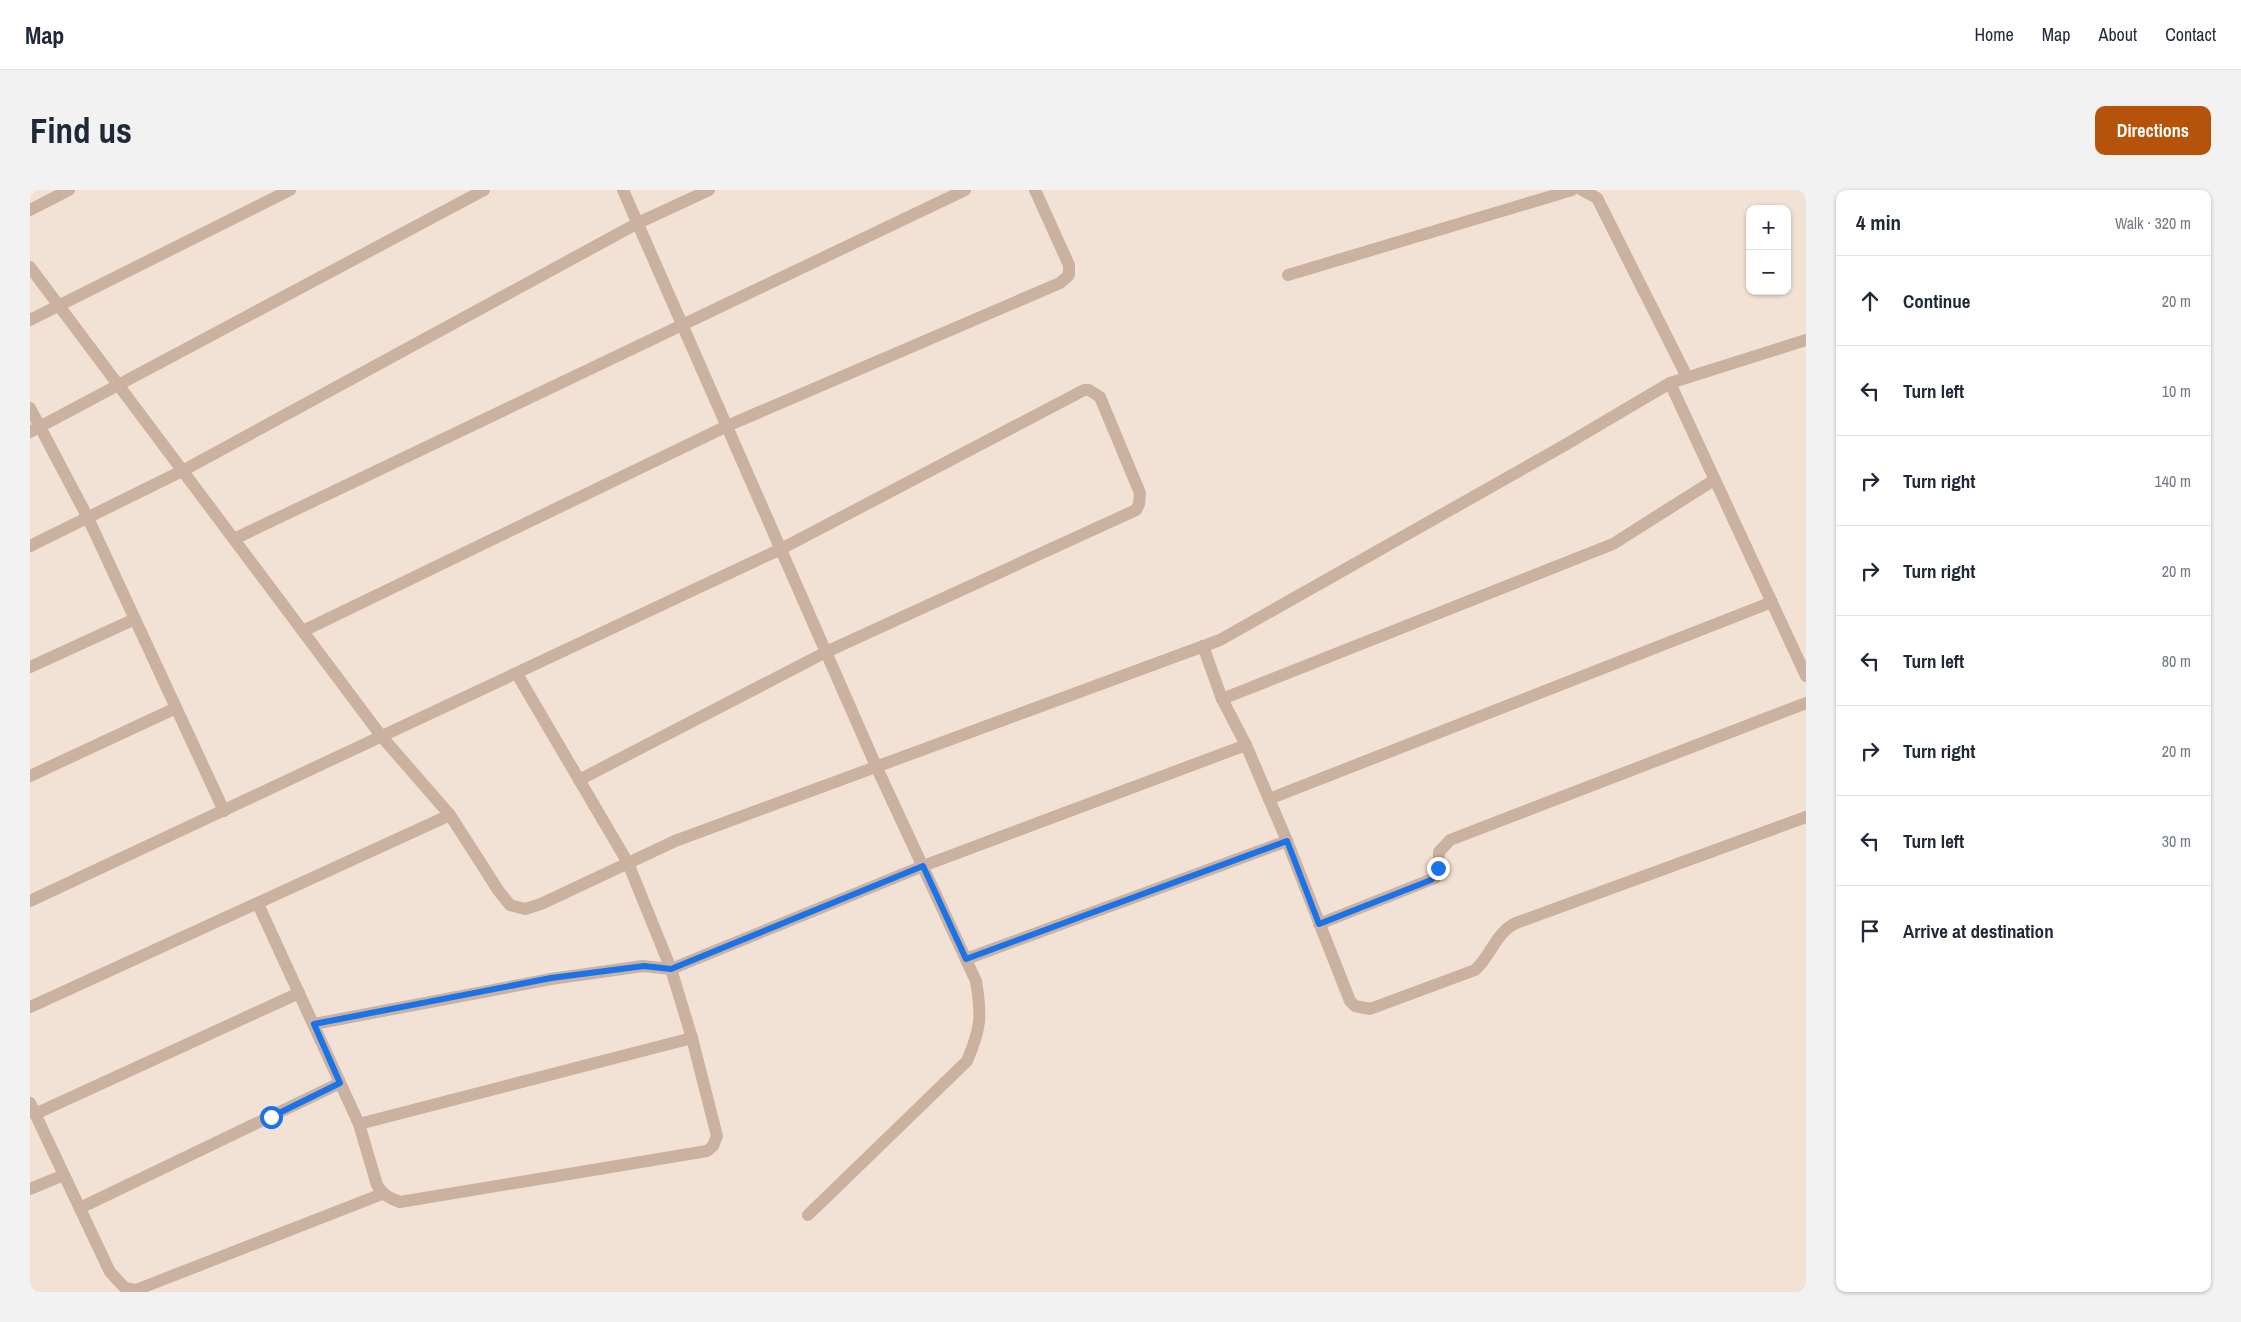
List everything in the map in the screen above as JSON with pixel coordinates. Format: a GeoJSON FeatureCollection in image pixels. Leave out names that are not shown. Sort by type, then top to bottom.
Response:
{"type":"FeatureCollection","features":[{"type":"Feature","properties":{"kind":"street"},"geometry":{"type":"LineString","coordinates":[[30,210],[69,190]]}},
{"type":"Feature","properties":{"kind":"street"},"geometry":{"type":"LineString","coordinates":[[30,320],[290,190]]}},
{"type":"Feature","properties":{"kind":"street"},"geometry":{"type":"LineString","coordinates":[[35,429],[484,190]]}},
{"type":"Feature","properties":{"kind":"street"},"geometry":{"type":"LineString","coordinates":[[623,190],[876,766],[976,981],[981,1012],[976,1038],[967,1062],[808,1215]]}},
{"type":"Feature","properties":{"kind":"street"},"geometry":{"type":"LineString","coordinates":[[30,546],[184,470],[638,223],[709,190]]}},
{"type":"Feature","properties":{"kind":"street"},"geometry":{"type":"LineString","coordinates":[[234,538],[965,190]]}},
{"type":"Feature","properties":{"kind":"street"},"geometry":{"type":"LineString","coordinates":[[303,632],[727,426],[1065,280],[1069,274],[1069,265],[1035,190]]}},
{"type":"Feature","properties":{"kind":"street"},"geometry":{"type":"LineString","coordinates":[[1288,274],[1572,190]]}},
{"type":"Feature","properties":{"kind":"street"},"geometry":{"type":"LineString","coordinates":[[1582,190],[1598,198],[1687,377]]}},
{"type":"Feature","properties":{"kind":"street"},"geometry":{"type":"LineString","coordinates":[[30,267],[184,470],[382,737],[450,815],[510,905],[525,909],[541,904],[675,841],[1220,640],[1566,445],[1670,383],[1806,340]]}},
{"type":"Feature","properties":{"kind":"street"},"geometry":{"type":"LineString","coordinates":[[1670,383],[1806,676]]}},
{"type":"Feature","properties":{"kind":"street"},"geometry":{"type":"LineString","coordinates":[[30,901],[781,549],[1084,390],[1089,390],[1100,397],[1140,493],[1139,504],[1136,510],[826,652],[579,780]]}},
{"type":"Feature","properties":{"kind":"street"},"geometry":{"type":"LineString","coordinates":[[30,408],[35,429],[88,518],[224,811]]}},
{"type":"Feature","properties":{"kind":"street"},"geometry":{"type":"LineString","coordinates":[[1222,700],[1613,544],[1714,480]]}},
{"type":"Feature","properties":{"kind":"street"},"geometry":{"type":"LineString","coordinates":[[1269,799],[1772,602]]}},
{"type":"Feature","properties":{"kind":"street"},"geometry":{"type":"LineString","coordinates":[[30,667],[135,619]]}},
{"type":"Feature","properties":{"kind":"street"},"geometry":{"type":"LineString","coordinates":[[1204,646],[1222,700],[1246,745],[1287,841],[1350,1001],[1355,1006],[1370,1009],[1475,970],[1485,961],[1508,926],[1806,817]]}},
{"type":"Feature","properties":{"kind":"street"},"geometry":{"type":"LineString","coordinates":[[258,904],[359,1124],[377,1185],[382,1194],[400,1202],[708,1151],[713,1146],[717,1136],[692,1038],[671,969],[628,864],[517,674]]}},
{"type":"Feature","properties":{"kind":"street"},"geometry":{"type":"LineString","coordinates":[[1319,924],[1435,878],[1438,874],[1439,852],[1450,840],[1806,703]]}},
{"type":"Feature","properties":{"kind":"street"},"geometry":{"type":"LineString","coordinates":[[30,776],[176,708]]}},
{"type":"Feature","properties":{"kind":"street"},"geometry":{"type":"LineString","coordinates":[[314,1024],[551,978],[644,966],[671,969],[923,866],[1246,745]]}},
{"type":"Feature","properties":{"kind":"street"},"geometry":{"type":"LineString","coordinates":[[30,1007],[450,815]]}},
{"type":"Feature","properties":{"kind":"street"},"geometry":{"type":"LineString","coordinates":[[966,959],[1287,841]]}},
{"type":"Feature","properties":{"kind":"street"},"geometry":{"type":"LineString","coordinates":[[299,993],[33,1109],[116,1282],[125,1288],[136,1290],[382,1194]]}},
{"type":"Feature","properties":{"kind":"street"},"geometry":{"type":"LineString","coordinates":[[359,1124],[692,1038]]}},
{"type":"Feature","properties":{"kind":"street"},"geometry":{"type":"LineString","coordinates":[[80,1208],[340,1083]]}},
{"type":"Feature","properties":{"kind":"street"},"geometry":{"type":"LineString","coordinates":[[30,1189],[64,1175]]}},
{"type":"Feature","properties":{"kind":"route"},"geometry":{"type":"LineString","coordinates":[[271,1117],[340,1083],[314,1024],[551,978],[644,966],[671,969],[923,866],[966,959],[1287,841],[1319,924],[1431,880],[1438,874],[1438,868]]}}]}
